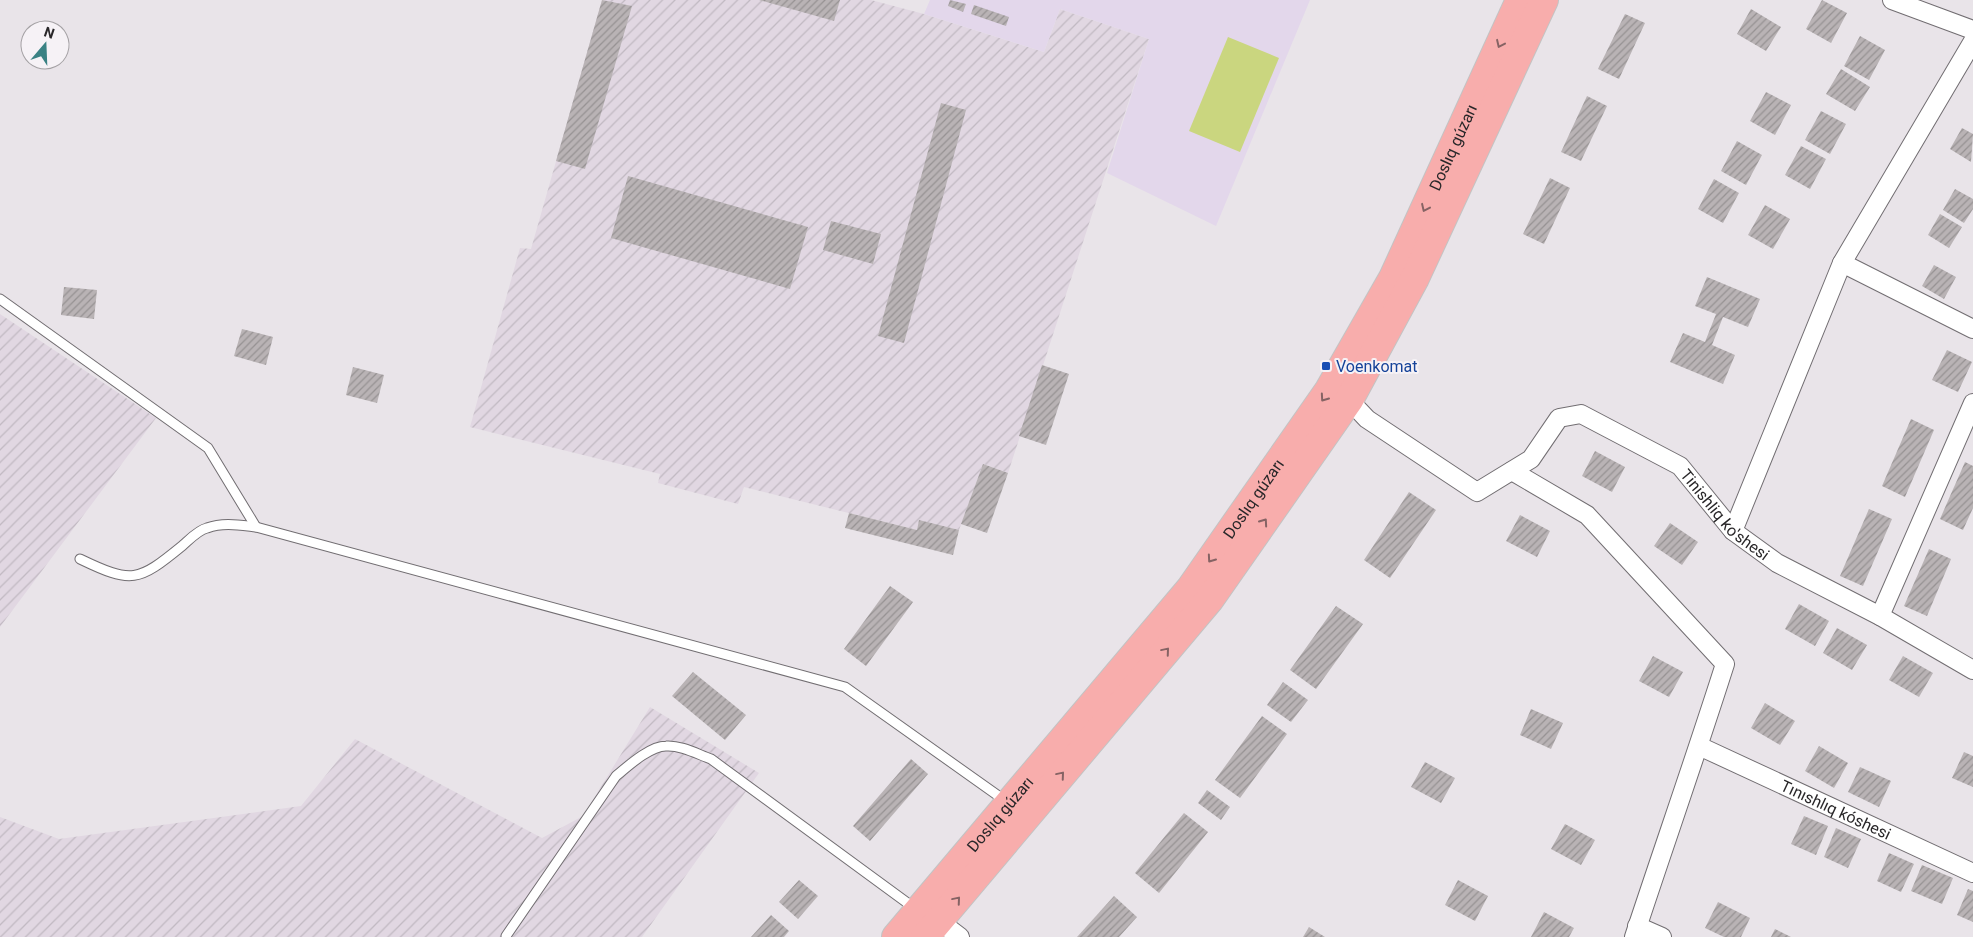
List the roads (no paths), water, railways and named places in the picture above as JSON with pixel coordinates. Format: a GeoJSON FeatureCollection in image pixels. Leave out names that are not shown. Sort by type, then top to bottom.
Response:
{"type":"FeatureCollection","features":[{"type":"Feature","properties":{"kind":"main road","name":"Doslıq gúzarı"},"geometry":{"type":"LineString","coordinates":[[936,927],[1009,804],[1190,589],[1329,390],[1393,278],[1520,0]]}},
{"type":"Feature","properties":{"kind":"main road","name":"Doslıq gúzarı"},"geometry":{"type":"LineString","coordinates":[[896,937],[936,927],[1210,599],[1348,400],[1415,278],[1544,0]]}},
{"type":"Feature","properties":{"kind":"street"},"geometry":{"type":"LineString","coordinates":[[1892,0],[1973,30]]}},
{"type":"Feature","properties":{"kind":"street"},"geometry":{"type":"LineString","coordinates":[[1733,531],[1842,263],[1973,41]]}},
{"type":"Feature","properties":{"kind":"street"},"geometry":{"type":"LineString","coordinates":[[1842,263],[1973,328]]}},
{"type":"Feature","properties":{"kind":"street","name":"Tinishliq ko'shesi"},"geometry":{"type":"LineString","coordinates":[[1348,400],[1367,418],[1477,492],[1531,459],[1559,418],[1581,414],[1680,466],[1733,531],[1776,563],[1880,616],[1973,670]]}},
{"type":"Feature","properties":{"kind":"street"},"geometry":{"type":"LineString","coordinates":[[1880,616],[1973,403]]}},
{"type":"Feature","properties":{"kind":"street"},"geometry":{"type":"LineString","coordinates":[[1512,471],[1587,515],[1725,664],[1636,932],[1662,937]]}},
{"type":"Feature","properties":{"kind":"street","name":"Tınıshlıq kóshesi"},"geometry":{"type":"LineString","coordinates":[[1699,746],[1973,873]]}},
{"type":"Feature","properties":{"kind":"lane"},"geometry":{"type":"LineString","coordinates":[[0,299],[208,448],[256,527]]}},
{"type":"Feature","properties":{"kind":"lane"},"geometry":{"type":"LineString","coordinates":[[80,559],[112,575],[131,577],[146,572],[168,558],[204,528],[227,523],[256,527],[845,687],[1009,804]]}},
{"type":"Feature","properties":{"kind":"lane"},"geometry":{"type":"LineString","coordinates":[[506,936],[616,776],[638,758],[665,746],[689,750],[711,759],[936,927]]}},
{"type":"Feature","properties":{"kind":"place","name":"Voenkomat"},"geometry":{"type":"Point","coordinates":[1326,366]}}]}
